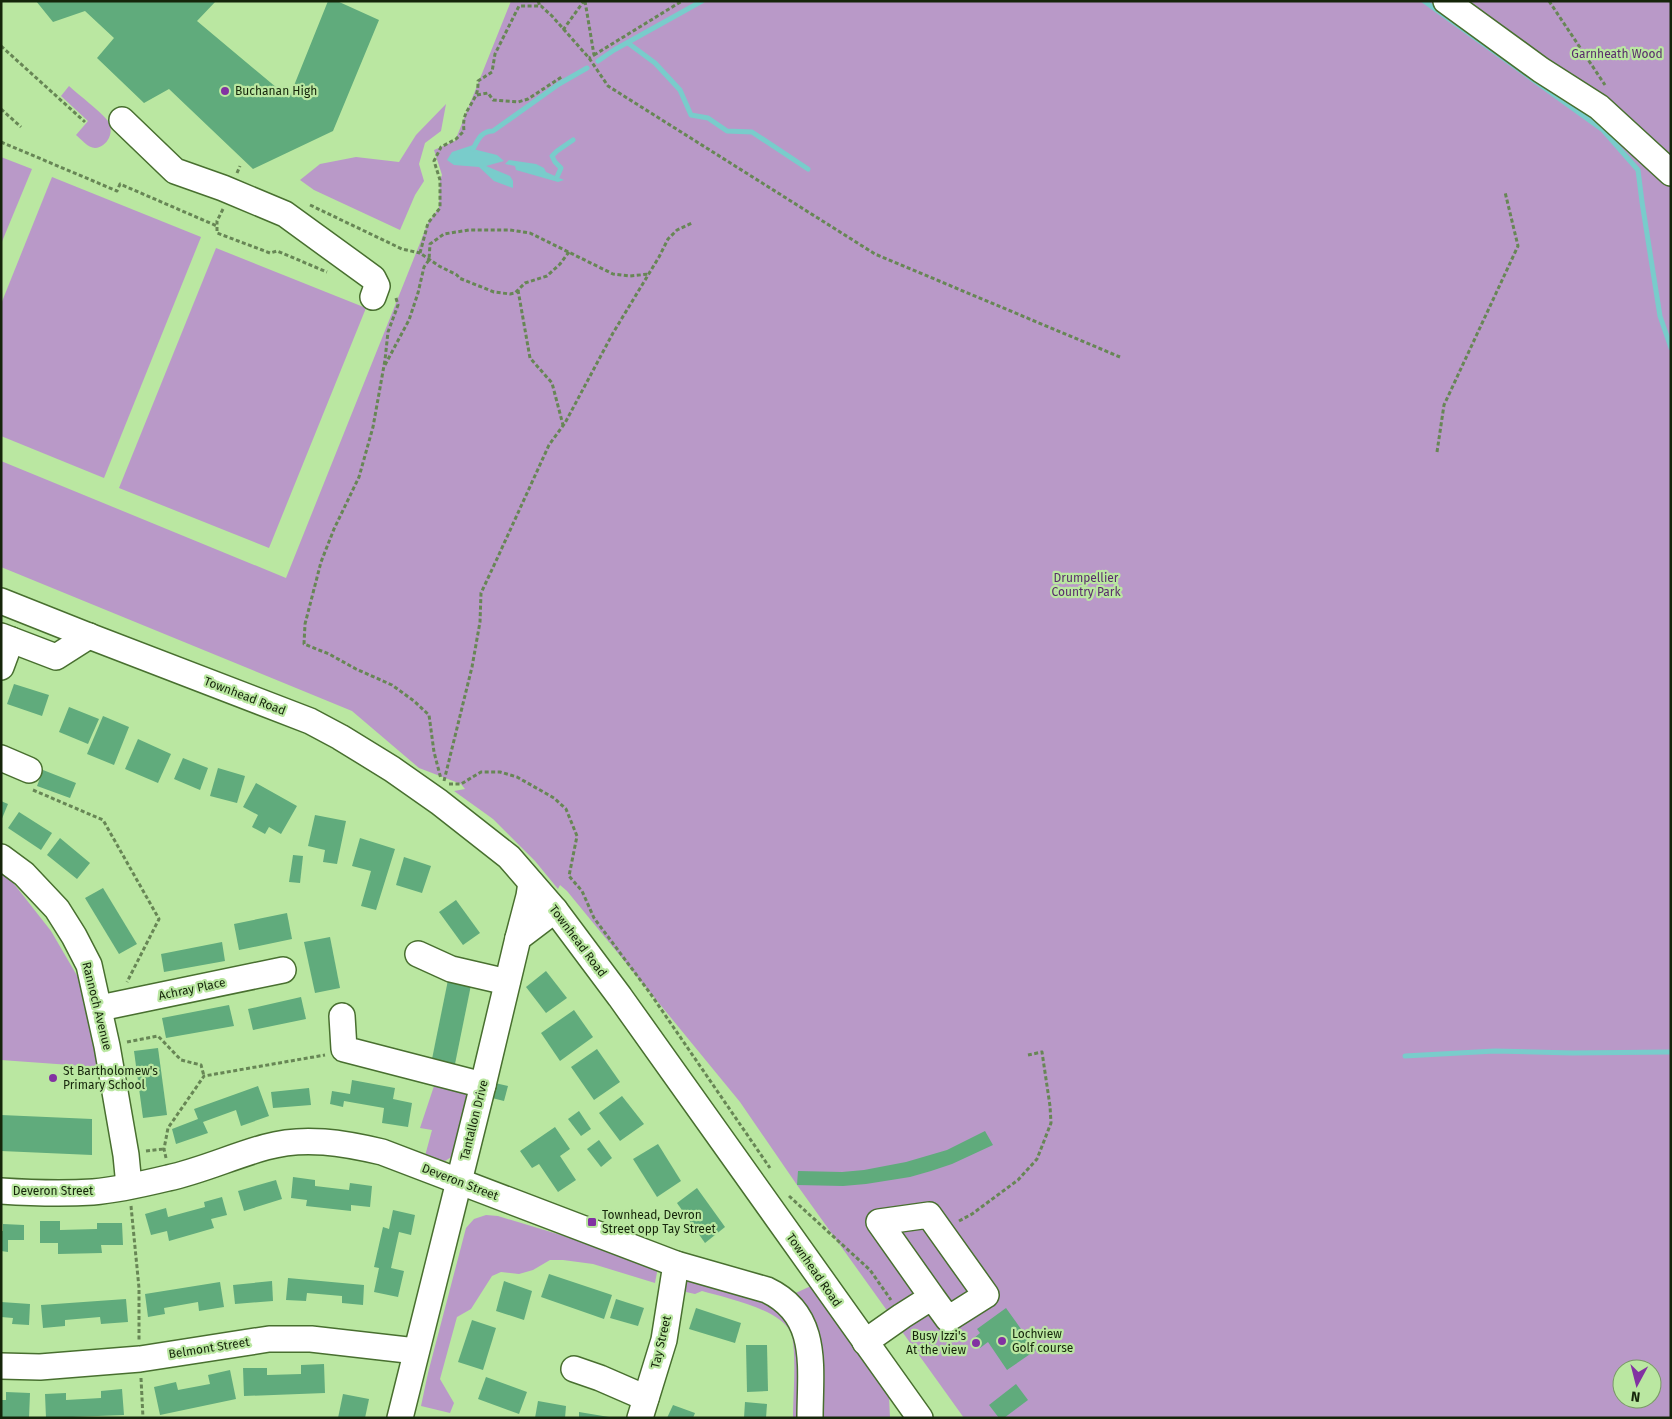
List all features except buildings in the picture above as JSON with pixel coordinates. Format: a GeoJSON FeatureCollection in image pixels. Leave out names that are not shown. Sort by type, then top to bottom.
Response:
{"type":"FeatureCollection","features":[{"type":"Feature","properties":{"kind":"street"},"geometry":{"type":"LineString","coordinates":[[1446,1],[1541,70],[1599,107],[1671,174]]}},
{"type":"Feature","properties":{"kind":"street"},"geometry":{"type":"LineString","coordinates":[[122,120],[175,170],[285,214],[373,278],[384,297]]}},
{"type":"Feature","properties":{"kind":"street","name":"Townhead Road"},"geometry":{"type":"LineString","coordinates":[[1,601],[310,721],[392,769],[439,802],[509,857],[555,910],[632,1013],[920,1418]]}},
{"type":"Feature","properties":{"kind":"street"},"geometry":{"type":"LineString","coordinates":[[1,667],[6,638],[56,657],[89,636]]}},
{"type":"Feature","properties":{"kind":"street"},"geometry":{"type":"LineString","coordinates":[[1,758],[27,778]]}},
{"type":"Feature","properties":{"kind":"street","name":"Rannoch Avenue"},"geometry":{"type":"LineString","coordinates":[[1,857],[24,874],[57,909],[74,936],[108,1007],[107,1046],[126,1154],[129,1186]]}},
{"type":"Feature","properties":{"kind":"street","name":"Tantallon Drive"},"geometry":{"type":"LineString","coordinates":[[400,1418],[531,883]]}},
{"type":"Feature","properties":{"kind":"street"},"geometry":{"type":"LineString","coordinates":[[518,938],[555,910]]}},
{"type":"Feature","properties":{"kind":"street"},"geometry":{"type":"LineString","coordinates":[[418,954],[451,969],[507,982]]}},
{"type":"Feature","properties":{"kind":"street","name":"Achray Place"},"geometry":{"type":"LineString","coordinates":[[108,1007],[283,970]]}},
{"type":"Feature","properties":{"kind":"street"},"geometry":{"type":"LineString","coordinates":[[342,1016],[344,1049],[483,1085]]}},
{"type":"Feature","properties":{"kind":"street","name":"Deveron Street"},"geometry":{"type":"LineString","coordinates":[[1,1191],[94,1192],[170,1178],[267,1146],[309,1141],[354,1145],[382,1152],[676,1264],[767,1290],[780,1296],[794,1309],[802,1321],[808,1340],[810,1355],[810,1418]]}},
{"type":"Feature","properties":{"kind":"street"},"geometry":{"type":"LineString","coordinates":[[929,1215],[986,1295],[948,1319],[932,1297],[879,1222],[929,1215]]}},
{"type":"Feature","properties":{"kind":"street","name":"Tay Street"},"geometry":{"type":"LineString","coordinates":[[643,1408],[664,1340],[676,1264]]}},
{"type":"Feature","properties":{"kind":"street"},"geometry":{"type":"LineString","coordinates":[[865,1342],[932,1297]]}},
{"type":"Feature","properties":{"kind":"street","name":"Belmont Street"},"geometry":{"type":"LineString","coordinates":[[1,1366],[40,1367],[140,1359],[269,1339],[311,1339],[416,1351]]}},
{"type":"Feature","properties":{"kind":"street"},"geometry":{"type":"LineString","coordinates":[[574,1370],[600,1378],[643,1408]]}},
{"type":"Feature","properties":{"kind":"path"},"geometry":{"type":"LineString","coordinates":[[420,254],[428,224],[440,208],[440,180],[434,161],[441,147],[456,139],[464,131],[463,120],[467,109],[477,95],[478,81],[492,72],[495,54],[504,33],[523,1]]}},
{"type":"Feature","properties":{"kind":"path"},"geometry":{"type":"LineString","coordinates":[[538,1],[540,6],[552,16],[588,58],[608,86],[875,254],[1120,357]]}},
{"type":"Feature","properties":{"kind":"path"},"geometry":{"type":"LineString","coordinates":[[563,30],[584,1]]}},
{"type":"Feature","properties":{"kind":"path"},"geometry":{"type":"LineString","coordinates":[[584,1],[594,55]]}},
{"type":"Feature","properties":{"kind":"path"},"geometry":{"type":"LineString","coordinates":[[588,58],[682,1]]}},
{"type":"Feature","properties":{"kind":"path"},"geometry":{"type":"LineString","coordinates":[[519,6],[540,6]]}},
{"type":"Feature","properties":{"kind":"path"},"geometry":{"type":"LineString","coordinates":[[1,46],[85,122]]}},
{"type":"Feature","properties":{"kind":"path"},"geometry":{"type":"LineString","coordinates":[[477,95],[488,93],[493,100],[518,102],[528,98],[563,76]]}},
{"type":"Feature","properties":{"kind":"path"},"geometry":{"type":"LineString","coordinates":[[1,109],[21,127]]}},
{"type":"Feature","properties":{"kind":"path"},"geometry":{"type":"LineString","coordinates":[[1,142],[117,191],[120,184],[217,226]]}},
{"type":"Feature","properties":{"kind":"path"},"geometry":{"type":"LineString","coordinates":[[1437,452],[1444,404],[1518,246],[1505,192]]}},
{"type":"Feature","properties":{"kind":"path"},"geometry":{"type":"LineString","coordinates":[[304,202],[402,249],[420,254],[457,275],[459,278],[494,292],[510,294],[518,290],[525,283],[547,276],[569,252]]}},
{"type":"Feature","properties":{"kind":"path"},"geometry":{"type":"LineString","coordinates":[[221,212],[217,232],[270,253],[277,251],[329,272]]}},
{"type":"Feature","properties":{"kind":"path"},"geometry":{"type":"LineString","coordinates":[[443,784],[472,667],[480,622],[481,593],[549,445],[563,425],[613,333],[668,239],[677,230],[692,223]]}},
{"type":"Feature","properties":{"kind":"path"},"geometry":{"type":"LineString","coordinates":[[384,368],[409,320],[424,267],[429,260],[430,244],[444,234],[470,230],[510,230],[530,233],[613,274],[630,276],[649,274]]}},
{"type":"Feature","properties":{"kind":"path"},"geometry":{"type":"LineString","coordinates":[[518,290],[530,358],[552,383],[563,425]]}},
{"type":"Feature","properties":{"kind":"path"},"geometry":{"type":"LineString","coordinates":[[384,297],[398,305],[388,332],[384,368],[372,426],[359,477],[334,529],[321,562],[305,624],[304,644],[392,685],[429,715],[434,752],[443,784]]}},
{"type":"Feature","properties":{"kind":"path"},"geometry":{"type":"LineString","coordinates":[[443,784],[461,784],[482,772],[500,772],[517,777],[540,789],[566,808],[577,836],[569,876],[582,891],[594,918],[650,993],[771,1170]]}},
{"type":"Feature","properties":{"kind":"path"},"geometry":{"type":"LineString","coordinates":[[27,778],[103,820],[160,919],[108,1007]]}},
{"type":"Feature","properties":{"kind":"path"},"geometry":{"type":"LineString","coordinates":[[107,1046],[158,1036],[181,1060],[201,1065],[204,1076]]}},
{"type":"Feature","properties":{"kind":"path"},"geometry":{"type":"LineString","coordinates":[[170,1178],[164,1149],[168,1128],[204,1076],[332,1054],[344,1049]]}},
{"type":"Feature","properties":{"kind":"path"},"geometry":{"type":"LineString","coordinates":[[942,1231],[972,1214],[1018,1180],[1037,1158],[1051,1124],[1050,1106],[1042,1052],[1028,1054]]}},
{"type":"Feature","properties":{"kind":"path"},"geometry":{"type":"LineString","coordinates":[[129,1186],[139,1288],[142,1418]]}},
{"type":"Feature","properties":{"kind":"path"},"geometry":{"type":"LineString","coordinates":[[786,1193],[870,1270],[902,1316]]}},
{"type":"Feature","properties":{"kind":"green space","name":"Drumpellier Country Park"},"geometry":{"type":"Polygon","coordinates":[[[511,1],[1671,1],[1671,1418],[964,1418],[740,1102],[567,891],[560,885],[558,889],[535,861],[493,819],[454,791],[465,789],[461,784],[419,768],[352,711],[1,567],[1,461],[286,578],[428,223],[439,208],[440,180],[442,175],[434,150],[455,141],[511,1]]]}},
{"type":"Feature","properties":{"kind":"green space"},"geometry":{"type":"Polygon","coordinates":[[[69,86],[108,121],[111,129],[109,138],[104,145],[95,148],[90,147],[76,135],[88,121],[61,96],[69,86]]]}},
{"type":"Feature","properties":{"kind":"green space"},"geometry":{"type":"Polygon","coordinates":[[[446,104],[441,131],[425,143],[419,164],[424,181],[415,195],[400,230],[314,190],[300,180],[320,164],[356,157],[399,162],[416,135],[446,104]]]}},
{"type":"Feature","properties":{"kind":"green space"},"geometry":{"type":"Polygon","coordinates":[[[1,157],[32,169],[1,244],[1,157]]]}},
{"type":"Feature","properties":{"kind":"green space"},"geometry":{"type":"Polygon","coordinates":[[[52,177],[201,237],[104,478],[1,436],[1,304],[52,177]]]}},
{"type":"Feature","properties":{"kind":"green space"},"geometry":{"type":"Polygon","coordinates":[[[216,248],[366,308],[269,548],[119,488],[216,248]]]}},
{"type":"Feature","properties":{"kind":"green space"},"geometry":{"type":"Polygon","coordinates":[[[1,872],[7,875],[51,931],[79,979],[89,1015],[98,1067],[1,1060],[1,872]]]}},
{"type":"Feature","properties":{"kind":"green space"},"geometry":{"type":"Polygon","coordinates":[[[436,1080],[474,1089],[456,1154],[445,1161],[425,1156],[432,1130],[420,1128],[436,1080]]]}},
{"type":"Feature","properties":{"kind":"green space"},"geometry":{"type":"Polygon","coordinates":[[[486,1215],[498,1216],[594,1245],[658,1267],[655,1283],[593,1264],[563,1260],[550,1260],[533,1270],[519,1274],[501,1272],[492,1276],[471,1309],[457,1317],[440,1379],[454,1403],[450,1413],[421,1406],[466,1228],[474,1219],[486,1215]]]}},
{"type":"Feature","properties":{"kind":"green space"},"geometry":{"type":"Polygon","coordinates":[[[694,1276],[760,1299],[784,1314],[795,1324],[804,1418],[793,1418],[794,1350],[791,1333],[785,1325],[765,1311],[738,1301],[702,1291],[695,1294],[686,1292],[685,1280],[694,1276]]]}},
{"type":"Feature","properties":{"kind":"green space"},"geometry":{"type":"Polygon","coordinates":[[[811,1286],[889,1397],[890,1418],[821,1418],[818,1332],[789,1296],[811,1286]]]}},
{"type":"Feature","properties":{"kind":"water"},"geometry":{"type":"Polygon","coordinates":[[[476,144],[473,149],[497,155],[504,161],[486,166],[510,176],[513,181],[513,188],[494,181],[479,167],[454,165],[447,160],[452,152],[476,144]]]}},
{"type":"Feature","properties":{"kind":"water"},"geometry":{"type":"Polygon","coordinates":[[[509,160],[536,164],[544,168],[546,172],[564,180],[558,182],[516,170],[515,166],[505,164],[509,160]]]}},
{"type":"Feature","properties":{"kind":"waterway"},"geometry":{"type":"LineString","coordinates":[[598,61],[614,50],[702,1]]}},
{"type":"Feature","properties":{"kind":"waterway"},"geometry":{"type":"LineString","coordinates":[[1424,1],[1603,130],[1638,170],[1660,316],[1671,348]]}},
{"type":"Feature","properties":{"kind":"waterway"},"geometry":{"type":"LineString","coordinates":[[628,43],[655,63],[680,90],[691,115],[708,118],[727,131],[752,132],[808,169]]}},
{"type":"Feature","properties":{"kind":"waterway"},"geometry":{"type":"LineString","coordinates":[[473,149],[483,134],[493,131],[559,84],[587,68]]}},
{"type":"Feature","properties":{"kind":"waterway"},"geometry":{"type":"LineString","coordinates":[[557,177],[561,168],[552,156],[573,140]]}},
{"type":"Feature","properties":{"kind":"waterway"},"geometry":{"type":"LineString","coordinates":[[1405,1056],[1495,1051],[1572,1053],[1671,1052]]}},
{"type":"Feature","properties":{"kind":"place","name":"Buchanan High"},"geometry":{"type":"Point","coordinates":[225,91]}},
{"type":"Feature","properties":{"kind":"place","name":"St Bartholomew's Primary School"},"geometry":{"type":"Point","coordinates":[53,1078]}},
{"type":"Feature","properties":{"kind":"place","name":"Townhead, Devron Street opp Tay Street"},"geometry":{"type":"Point","coordinates":[592,1222]}},
{"type":"Feature","properties":{"kind":"place","name":"Lochview Golf course"},"geometry":{"type":"Point","coordinates":[1002,1341]}},
{"type":"Feature","properties":{"kind":"place","name":"Busy Izzi's At the view"},"geometry":{"type":"Point","coordinates":[976,1343]}},
{"type":"Feature","properties":{"kind":"park label","name":"Garnheath Wood"},"geometry":{"type":"Point","coordinates":[1617,54]}}]}
